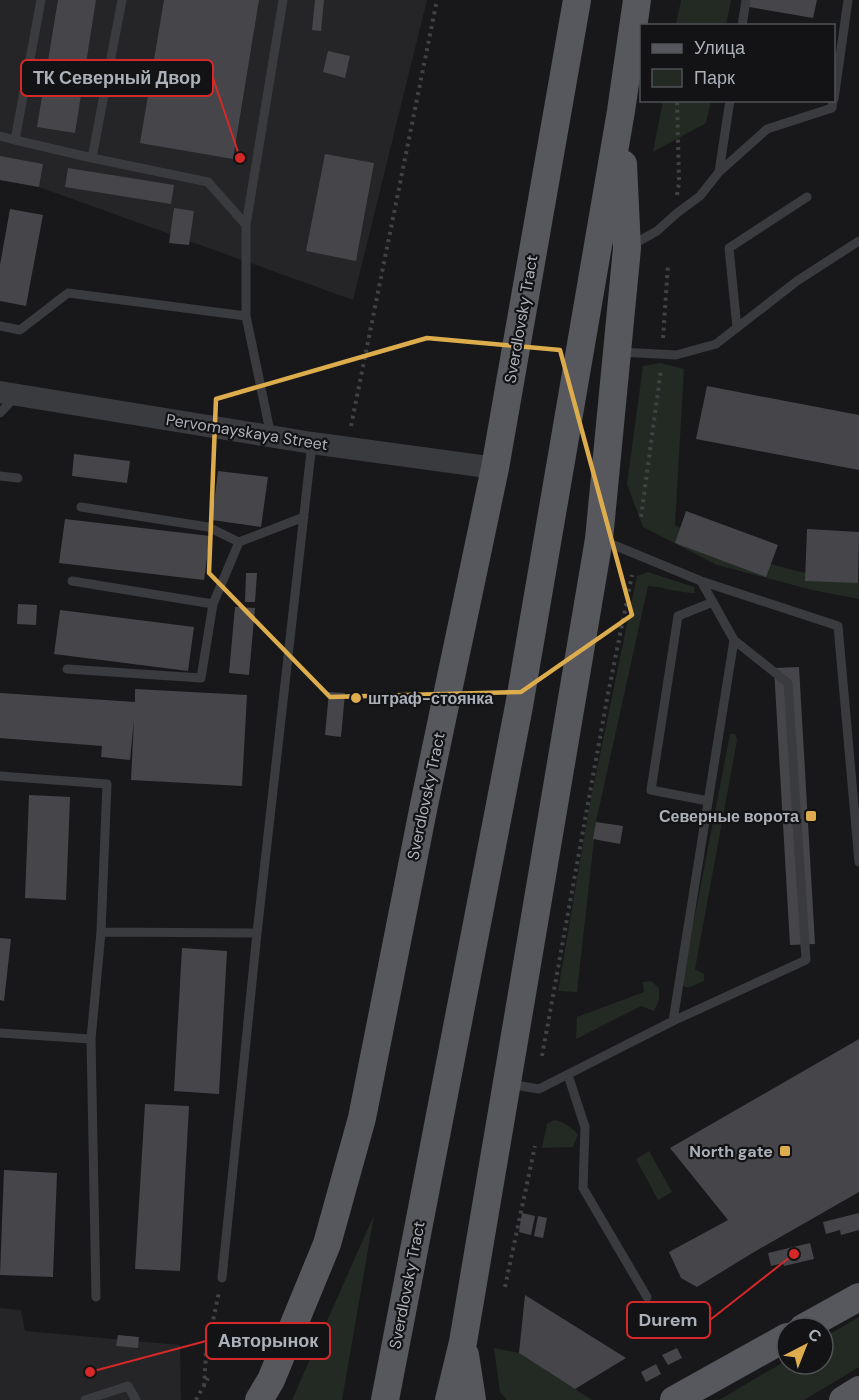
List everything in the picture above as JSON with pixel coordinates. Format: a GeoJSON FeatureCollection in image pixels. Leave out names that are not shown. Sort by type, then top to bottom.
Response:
{"type":"FeatureCollection","features":[{"type":"Feature","properties":{"kind":"main road","name":"Sverdlovsky Tract"},"geometry":{"type":"LineString","coordinates":[[267,1393],[327,1244],[362,1118],[495,468],[577,0]]}},
{"type":"Feature","properties":{"kind":"main road","name":"Sverdlovsky Tract"},"geometry":{"type":"LineString","coordinates":[[385,1400],[519,706],[621,111],[637,0]]}},
{"type":"Feature","properties":{"kind":"main road"},"geometry":{"type":"LineString","coordinates":[[449,1400],[463,1342],[599,539],[627,248],[621,111]]}},
{"type":"Feature","properties":{"kind":"main road"},"geometry":{"type":"LineString","coordinates":[[825,1316],[859,1297]]}},
{"type":"Feature","properties":{"kind":"main road"},"geometry":{"type":"LineString","coordinates":[[463,1342],[472,1400]]}},
{"type":"Feature","properties":{"kind":"main road"},"geometry":{"type":"LineString","coordinates":[[674,1400],[775,1344]]}},
{"type":"Feature","properties":{"kind":"main road"},"geometry":{"type":"LineString","coordinates":[[843,1400],[859,1390]]}},
{"type":"Feature","properties":{"kind":"street","name":"Pervomayskaya Street"},"geometry":{"type":"LineString","coordinates":[[9,394],[312,443],[495,468]]}},
{"type":"Feature","properties":{"kind":"lane"},"geometry":{"type":"LineString","coordinates":[[15,140],[41,0]]}},
{"type":"Feature","properties":{"kind":"lane"},"geometry":{"type":"LineString","coordinates":[[92,158],[122,0]]}},
{"type":"Feature","properties":{"kind":"lane"},"geometry":{"type":"LineString","coordinates":[[271,436],[246,316],[246,225],[283,0]]}},
{"type":"Feature","properties":{"kind":"lane"},"geometry":{"type":"LineString","coordinates":[[742,24],[746,0]]}},
{"type":"Feature","properties":{"kind":"lane"},"geometry":{"type":"LineString","coordinates":[[835,87],[848,0]]}},
{"type":"Feature","properties":{"kind":"lane"},"geometry":{"type":"LineString","coordinates":[[719,172],[730,102]]}},
{"type":"Feature","properties":{"kind":"lane"},"geometry":{"type":"LineString","coordinates":[[627,248],[657,231],[700,196],[719,172],[767,129],[832,108],[833,102]]}},
{"type":"Feature","properties":{"kind":"lane"},"geometry":{"type":"LineString","coordinates":[[0,136],[208,183],[246,225]]}},
{"type":"Feature","properties":{"kind":"lane"},"geometry":{"type":"LineString","coordinates":[[736,328],[729,248],[807,197]]}},
{"type":"Feature","properties":{"kind":"lane"},"geometry":{"type":"LineString","coordinates":[[617,352],[676,356],[716,344],[797,281],[859,241]]}},
{"type":"Feature","properties":{"kind":"lane"},"geometry":{"type":"LineString","coordinates":[[0,326],[20,330],[68,293],[246,316]]}},
{"type":"Feature","properties":{"kind":"lane"},"geometry":{"type":"LineString","coordinates":[[0,413],[9,394]]}},
{"type":"Feature","properties":{"kind":"lane"},"geometry":{"type":"LineString","coordinates":[[222,1278],[257,933],[312,443]]}},
{"type":"Feature","properties":{"kind":"lane"},"geometry":{"type":"LineString","coordinates":[[0,476],[18,478]]}},
{"type":"Feature","properties":{"kind":"lane"},"geometry":{"type":"LineString","coordinates":[[81,507],[208,527],[239,542]]}},
{"type":"Feature","properties":{"kind":"lane"},"geometry":{"type":"LineString","coordinates":[[67,669],[201,678],[213,604],[239,542],[304,517]]}},
{"type":"Feature","properties":{"kind":"lane"},"geometry":{"type":"LineString","coordinates":[[599,539],[701,581],[838,626],[859,862]]}},
{"type":"Feature","properties":{"kind":"lane"},"geometry":{"type":"LineString","coordinates":[[72,581],[213,604]]}},
{"type":"Feature","properties":{"kind":"lane"},"geometry":{"type":"LineString","coordinates":[[507,1083],[539,1089],[673,1021],[806,960],[788,682],[734,640],[701,581]]}},
{"type":"Feature","properties":{"kind":"lane"},"geometry":{"type":"LineString","coordinates":[[708,801],[651,790],[678,616],[713,602]]}},
{"type":"Feature","properties":{"kind":"lane"},"geometry":{"type":"LineString","coordinates":[[673,1021],[734,640]]}},
{"type":"Feature","properties":{"kind":"lane"},"geometry":{"type":"LineString","coordinates":[[0,776],[107,784],[101,932],[92,1039],[96,1297]]}},
{"type":"Feature","properties":{"kind":"lane"},"geometry":{"type":"LineString","coordinates":[[101,932],[257,933]]}},
{"type":"Feature","properties":{"kind":"lane"},"geometry":{"type":"LineString","coordinates":[[0,1034],[92,1039]]}},
{"type":"Feature","properties":{"kind":"lane"},"geometry":{"type":"LineString","coordinates":[[568,1075],[585,1128],[583,1188],[647,1297]]}},
{"type":"Feature","properties":{"kind":"lane"},"geometry":{"type":"LineString","coordinates":[[85,1400],[128,1386],[136,1400]]}},
{"type":"Feature","properties":{"kind":"path"},"geometry":{"type":"LineString","coordinates":[[347,447],[437,0]]}},
{"type":"Feature","properties":{"kind":"path"},"geometry":{"type":"LineString","coordinates":[[677,102],[679,182],[677,198]]}},
{"type":"Feature","properties":{"kind":"path"},"geometry":{"type":"LineString","coordinates":[[663,338],[668,266]]}},
{"type":"Feature","properties":{"kind":"path"},"geometry":{"type":"LineString","coordinates":[[641,517],[662,367]]}},
{"type":"Feature","properties":{"kind":"path"},"geometry":{"type":"LineString","coordinates":[[542,1056],[632,575]]}},
{"type":"Feature","properties":{"kind":"path"},"geometry":{"type":"LineString","coordinates":[[505,1287],[535,1146]]}},
{"type":"Feature","properties":{"kind":"path"},"geometry":{"type":"LineString","coordinates":[[204,1386],[206,1354],[222,1278]]}},
{"type":"Feature","properties":{"kind":"path"},"geometry":{"type":"LineString","coordinates":[[196,1400],[207,1378]]}},
{"type":"Feature","properties":{"kind":"highlighted area"},"geometry":{"type":"Polygon","coordinates":[[[427,338],[560,350],[632,615],[521,692],[330,697],[209,573],[216,399],[427,338]]]}},
{"type":"Feature","properties":{"kind":"shaded area"},"geometry":{"type":"Polygon","coordinates":[[[0,0],[427,0],[353,300],[39,187],[0,180],[0,0]]]}},
{"type":"Feature","properties":{"kind":"shaded area"},"geometry":{"type":"Polygon","coordinates":[[[0,1308],[21,1310],[25,1331],[180,1345],[181,1400],[0,1400],[0,1308]]]}},
{"type":"Feature","properties":{"kind":"green space"},"geometry":{"type":"Polygon","coordinates":[[[681,0],[731,0],[726,24],[676,24],[681,0]]]}},
{"type":"Feature","properties":{"kind":"green space"},"geometry":{"type":"Polygon","coordinates":[[[663,102],[711,102],[706,123],[653,152],[663,102]]]}},
{"type":"Feature","properties":{"kind":"green space"},"geometry":{"type":"Polygon","coordinates":[[[660,363],[684,369],[675,525],[718,550],[801,572],[859,582],[859,599],[812,590],[717,565],[643,527],[627,484],[643,366],[660,363]]]}},
{"type":"Feature","properties":{"kind":"green space"},"geometry":{"type":"Polygon","coordinates":[[[648,572],[694,587],[695,593],[648,586],[596,822],[577,992],[558,991],[590,803],[637,576],[648,572]]]}},
{"type":"Feature","properties":{"kind":"green space"},"geometry":{"type":"Polygon","coordinates":[[[730,734],[735,734],[737,740],[695,969],[704,974],[704,981],[685,987],[682,983],[730,734]]]}},
{"type":"Feature","properties":{"kind":"green space"},"geometry":{"type":"Polygon","coordinates":[[[651,981],[659,988],[659,1000],[654,1011],[641,1006],[576,1039],[577,1017],[644,992],[643,982],[651,981]]]}},
{"type":"Feature","properties":{"kind":"green space"},"geometry":{"type":"Polygon","coordinates":[[[554,1120],[564,1123],[578,1134],[573,1147],[542,1148],[547,1124],[554,1120]]]}},
{"type":"Feature","properties":{"kind":"green space"},"geometry":{"type":"Polygon","coordinates":[[[649,1151],[672,1192],[658,1200],[636,1159],[649,1151]]]}},
{"type":"Feature","properties":{"kind":"green space"},"geometry":{"type":"Polygon","coordinates":[[[374,1215],[342,1400],[292,1400],[374,1215]]]}},
{"type":"Feature","properties":{"kind":"green space"},"geometry":{"type":"Polygon","coordinates":[[[859,1317],[859,1367],[804,1400],[719,1400],[775,1367],[775,1376],[835,1376],[835,1331],[859,1317]]]}},
{"type":"Feature","properties":{"kind":"green space"},"geometry":{"type":"Polygon","coordinates":[[[494,1348],[519,1353],[592,1400],[507,1400],[500,1392],[494,1348]]]}},
{"type":"Feature","properties":{"kind":"building"},"geometry":{"type":"Polygon","coordinates":[[[58,0],[96,0],[75,133],[37,127],[58,0]]]}},
{"type":"Feature","properties":{"kind":"building"},"geometry":{"type":"Polygon","coordinates":[[[164,0],[259,0],[233,159],[140,143],[164,0]]]}},
{"type":"Feature","properties":{"kind":"building"},"geometry":{"type":"Polygon","coordinates":[[[315,0],[324,0],[321,31],[312,30],[315,0]]]}},
{"type":"Feature","properties":{"kind":"building"},"geometry":{"type":"Polygon","coordinates":[[[750,0],[817,0],[813,18],[749,7],[750,0]]]}},
{"type":"Feature","properties":{"kind":"building"},"geometry":{"type":"Polygon","coordinates":[[[328,51],[350,56],[345,78],[323,72],[328,51]]]}},
{"type":"Feature","properties":{"kind":"building"},"geometry":{"type":"Polygon","coordinates":[[[325,154],[374,163],[356,261],[306,251],[325,154]]]}},
{"type":"Feature","properties":{"kind":"building"},"geometry":{"type":"Polygon","coordinates":[[[0,156],[43,164],[39,187],[0,180],[0,156]]]}},
{"type":"Feature","properties":{"kind":"building"},"geometry":{"type":"Polygon","coordinates":[[[68,168],[174,185],[171,204],[65,187],[68,168]]]}},
{"type":"Feature","properties":{"kind":"building"},"geometry":{"type":"Polygon","coordinates":[[[174,208],[194,211],[189,245],[169,243],[174,208]]]}},
{"type":"Feature","properties":{"kind":"building"},"geometry":{"type":"Polygon","coordinates":[[[10,209],[43,215],[26,306],[0,301],[0,265],[10,209]]]}},
{"type":"Feature","properties":{"kind":"building"},"geometry":{"type":"Polygon","coordinates":[[[707,386],[859,415],[859,470],[696,439],[707,386]]]}},
{"type":"Feature","properties":{"kind":"building"},"geometry":{"type":"Polygon","coordinates":[[[74,454],[130,461],[127,483],[72,476],[74,454]]]}},
{"type":"Feature","properties":{"kind":"building"},"geometry":{"type":"Polygon","coordinates":[[[218,471],[268,477],[261,527],[212,520],[218,471]]]}},
{"type":"Feature","properties":{"kind":"building"},"geometry":{"type":"Polygon","coordinates":[[[686,511],[778,545],[766,577],[675,543],[686,511]]]}},
{"type":"Feature","properties":{"kind":"building"},"geometry":{"type":"Polygon","coordinates":[[[65,519],[210,536],[204,580],[59,563],[65,519]]]}},
{"type":"Feature","properties":{"kind":"building"},"geometry":{"type":"Polygon","coordinates":[[[807,529],[859,532],[858,583],[805,581],[807,529]]]}},
{"type":"Feature","properties":{"kind":"building"},"geometry":{"type":"Polygon","coordinates":[[[246,573],[257,573],[255,602],[245,602],[246,573]]]}},
{"type":"Feature","properties":{"kind":"building"},"geometry":{"type":"Polygon","coordinates":[[[18,604],[37,605],[36,625],[17,624],[18,604]]]}},
{"type":"Feature","properties":{"kind":"building"},"geometry":{"type":"Polygon","coordinates":[[[235,607],[255,608],[249,675],[229,673],[235,607]]]}},
{"type":"Feature","properties":{"kind":"building"},"geometry":{"type":"Polygon","coordinates":[[[60,610],[194,627],[188,671],[54,654],[60,610]]]}},
{"type":"Feature","properties":{"kind":"building"},"geometry":{"type":"Polygon","coordinates":[[[799,667],[815,944],[790,945],[774,668],[799,667]]]}},
{"type":"Feature","properties":{"kind":"building"},"geometry":{"type":"Polygon","coordinates":[[[135,689],[247,695],[242,786],[131,780],[134,719],[130,760],[101,757],[102,746],[0,738],[0,693],[135,702],[135,689]]]}},
{"type":"Feature","properties":{"kind":"building"},"geometry":{"type":"Polygon","coordinates":[[[329,692],[345,693],[341,737],[325,735],[329,692]]]}},
{"type":"Feature","properties":{"kind":"building"},"geometry":{"type":"Polygon","coordinates":[[[29,795],[70,797],[66,900],[25,898],[29,795]]]}},
{"type":"Feature","properties":{"kind":"building"},"geometry":{"type":"Polygon","coordinates":[[[596,822],[623,826],[620,844],[593,839],[596,822]]]}},
{"type":"Feature","properties":{"kind":"building"},"geometry":{"type":"Polygon","coordinates":[[[0,938],[11,939],[4,1001],[0,1000],[0,938]]]}},
{"type":"Feature","properties":{"kind":"building"},"geometry":{"type":"Polygon","coordinates":[[[182,948],[227,951],[219,1094],[174,1091],[182,948]]]}},
{"type":"Feature","properties":{"kind":"building"},"geometry":{"type":"Polygon","coordinates":[[[859,1039],[859,1192],[697,1287],[681,1278],[669,1252],[728,1220],[670,1148],[859,1039]]]}},
{"type":"Feature","properties":{"kind":"building"},"geometry":{"type":"Polygon","coordinates":[[[145,1104],[189,1106],[180,1271],[135,1269],[145,1104]]]}},
{"type":"Feature","properties":{"kind":"building"},"geometry":{"type":"Polygon","coordinates":[[[4,1170],[57,1173],[53,1277],[0,1275],[4,1170]]]}},
{"type":"Feature","properties":{"kind":"building"},"geometry":{"type":"Polygon","coordinates":[[[522,1213],[535,1216],[531,1235],[519,1232],[522,1213]]]}},
{"type":"Feature","properties":{"kind":"building"},"geometry":{"type":"Polygon","coordinates":[[[859,1213],[859,1230],[841,1235],[840,1230],[826,1234],[823,1222],[859,1213]]]}},
{"type":"Feature","properties":{"kind":"building"},"geometry":{"type":"Polygon","coordinates":[[[538,1216],[547,1218],[543,1238],[534,1236],[538,1216]]]}},
{"type":"Feature","properties":{"kind":"building"},"geometry":{"type":"Polygon","coordinates":[[[810,1243],[814,1259],[784,1266],[783,1263],[771,1266],[768,1253],[810,1243]]]}},
{"type":"Feature","properties":{"kind":"building"},"geometry":{"type":"Polygon","coordinates":[[[525,1295],[626,1358],[575,1389],[519,1353],[525,1295]]]}},
{"type":"Feature","properties":{"kind":"building"},"geometry":{"type":"Polygon","coordinates":[[[118,1335],[139,1337],[138,1348],[116,1346],[118,1335]]]}},
{"type":"Feature","properties":{"kind":"building"},"geometry":{"type":"Polygon","coordinates":[[[677,1348],[682,1358],[668,1365],[662,1355],[677,1348]]]}},
{"type":"Feature","properties":{"kind":"building"},"geometry":{"type":"Polygon","coordinates":[[[656,1364],[661,1374],[646,1382],[641,1372],[656,1364]]]}},
{"type":"Feature","properties":{"kind":"place","name":"ТК Северный Двор"},"geometry":{"type":"Point","coordinates":[240,158]}},
{"type":"Feature","properties":{"kind":"place","name":"штраф-стоянка"},"geometry":{"type":"Point","coordinates":[356,698]}},
{"type":"Feature","properties":{"kind":"place","name":"Северные ворота"},"geometry":{"type":"Point","coordinates":[811,816]}},
{"type":"Feature","properties":{"kind":"place","name":"North gate"},"geometry":{"type":"Point","coordinates":[785,1151]}},
{"type":"Feature","properties":{"kind":"place","name":"Durem"},"geometry":{"type":"Point","coordinates":[794,1254]}},
{"type":"Feature","properties":{"kind":"place","name":"Авторынок"},"geometry":{"type":"Point","coordinates":[90,1372]}}]}
